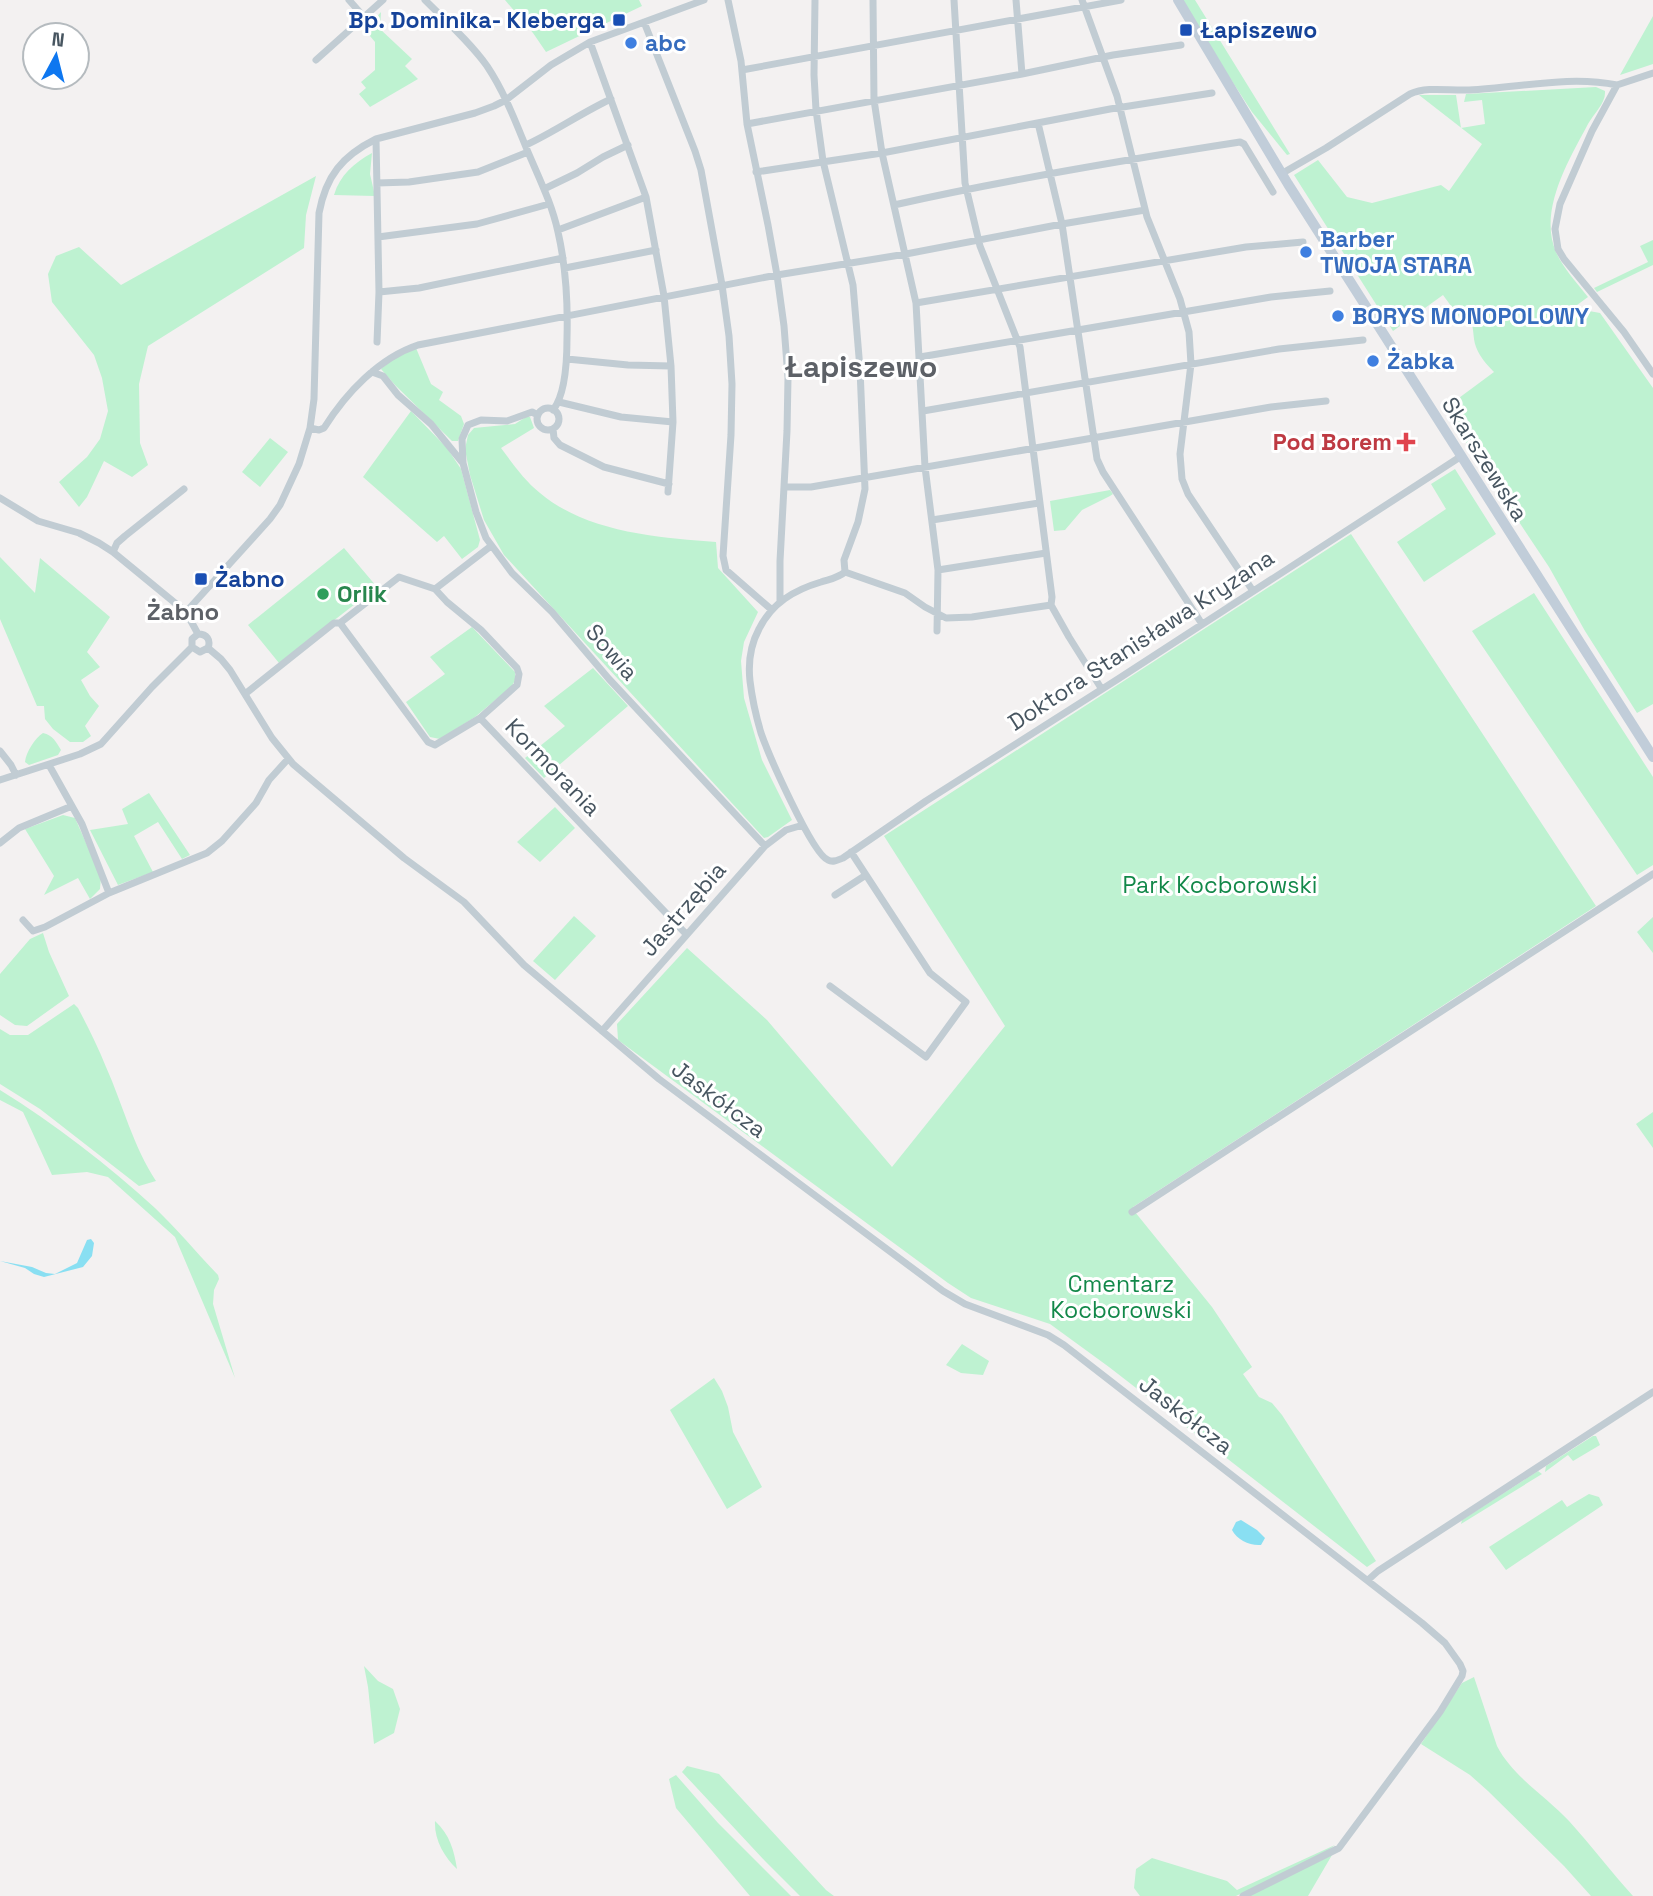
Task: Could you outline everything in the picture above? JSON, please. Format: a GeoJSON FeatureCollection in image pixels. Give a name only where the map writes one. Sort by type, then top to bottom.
{"type":"FeatureCollection","features":[{"type":"Feature","properties":{"kind":"main road","name":"Skarszewska"},"geometry":{"type":"LineString","coordinates":[[1178,0],[1281,174],[1653,757]]}},
{"type":"Feature","properties":{"kind":"street"},"geometry":{"type":"LineString","coordinates":[[349,0],[364,17]]}},
{"type":"Feature","properties":{"kind":"street"},"geometry":{"type":"LineString","coordinates":[[316,60],[383,0]]}},
{"type":"Feature","properties":{"kind":"street"},"geometry":{"type":"LineString","coordinates":[[425,0],[477,54],[506,100],[544,189],[558,230],[565,268],[567,359],[559,402],[553,410]]}},
{"type":"Feature","properties":{"kind":"street"},"geometry":{"type":"LineString","coordinates":[[186,612],[270,519],[293,481],[310,428],[314,399],[317,247],[321,202],[329,181],[342,162],[363,145],[376,139],[475,113],[506,100],[551,65],[590,42],[704,0]]}},
{"type":"Feature","properties":{"kind":"street"},"geometry":{"type":"LineString","coordinates":[[728,0],[742,70],[747,124],[777,275],[784,326],[788,378],[780,601]]}},
{"type":"Feature","properties":{"kind":"street"},"geometry":{"type":"LineString","coordinates":[[815,0],[816,110],[823,161],[848,262],[858,330],[865,489],[858,522],[844,560],[845,572]]}},
{"type":"Feature","properties":{"kind":"street"},"geometry":{"type":"LineString","coordinates":[[873,0],[874,100],[881,153],[916,303],[925,467],[938,570],[937,631]]}},
{"type":"Feature","properties":{"kind":"street"},"geometry":{"type":"LineString","coordinates":[[954,0],[966,189],[978,240],[1018,340],[1051,605],[1101,688]]}},
{"type":"Feature","properties":{"kind":"street"},"geometry":{"type":"LineString","coordinates":[[1016,0],[1022,74]]}},
{"type":"Feature","properties":{"kind":"street"},"geometry":{"type":"LineString","coordinates":[[742,70],[1018,19],[1082,4],[1121,0]]}},
{"type":"Feature","properties":{"kind":"street"},"geometry":{"type":"LineString","coordinates":[[1082,4],[1120,107],[1145,210],[1184,311],[1189,332],[1191,364],[1180,454],[1182,479],[1188,494],[1253,591]]}},
{"type":"Feature","properties":{"kind":"street"},"geometry":{"type":"LineString","coordinates":[[644,22],[698,160],[722,285],[732,384],[729,484],[723,556],[726,570],[772,610]]}},
{"type":"Feature","properties":{"kind":"street"},"geometry":{"type":"LineString","coordinates":[[553,429],[554,438],[560,445],[604,467],[669,488],[673,422],[671,366],[656,250],[646,197],[590,42]]}},
{"type":"Feature","properties":{"kind":"street"},"geometry":{"type":"LineString","coordinates":[[747,124],[1181,45]]}},
{"type":"Feature","properties":{"kind":"street"},"geometry":{"type":"LineString","coordinates":[[1281,174],[1418,90],[1479,90],[1547,82],[1598,81],[1617,85],[1653,73]]}},
{"type":"Feature","properties":{"kind":"street"},"geometry":{"type":"LineString","coordinates":[[1617,85],[1592,131],[1563,196],[1556,221],[1556,239],[1564,259],[1624,332],[1653,374]]}},
{"type":"Feature","properties":{"kind":"street"},"geometry":{"type":"LineString","coordinates":[[756,172],[881,153],[1120,107],[1212,93]]}},
{"type":"Feature","properties":{"kind":"street"},"geometry":{"type":"LineString","coordinates":[[377,183],[409,182],[478,172],[527,149],[584,112],[611,99]]}},
{"type":"Feature","properties":{"kind":"street"},"geometry":{"type":"LineString","coordinates":[[1038,123],[1062,224],[1092,437],[1099,466],[1202,624]]}},
{"type":"Feature","properties":{"kind":"street"},"geometry":{"type":"LineString","coordinates":[[376,139],[379,292],[377,342]]}},
{"type":"Feature","properties":{"kind":"street"},"geometry":{"type":"LineString","coordinates":[[894,205],[1132,158],[1240,142],[1244,144],[1273,192]]}},
{"type":"Feature","properties":{"kind":"street"},"geometry":{"type":"LineString","coordinates":[[544,189],[628,145]]}},
{"type":"Feature","properties":{"kind":"street"},"geometry":{"type":"LineString","coordinates":[[558,230],[646,197]]}},
{"type":"Feature","properties":{"kind":"street"},"geometry":{"type":"LineString","coordinates":[[378,237],[477,224],[549,204]]}},
{"type":"Feature","properties":{"kind":"street"},"geometry":{"type":"LineString","coordinates":[[310,428],[324,428],[349,395],[372,372],[392,356],[418,345],[722,285],[1145,210]]}},
{"type":"Feature","properties":{"kind":"street"},"geometry":{"type":"LineString","coordinates":[[916,303],[1245,247],[1303,242]]}},
{"type":"Feature","properties":{"kind":"street"},"geometry":{"type":"LineString","coordinates":[[565,268],[656,250]]}},
{"type":"Feature","properties":{"kind":"street"},"geometry":{"type":"LineString","coordinates":[[379,292],[419,288],[563,258]]}},
{"type":"Feature","properties":{"kind":"street"},"geometry":{"type":"LineString","coordinates":[[920,357],[1271,296],[1330,291]]}},
{"type":"Feature","properties":{"kind":"street"},"geometry":{"type":"LineString","coordinates":[[923,411],[1279,349],[1363,340]]}},
{"type":"Feature","properties":{"kind":"street"},"geometry":{"type":"LineString","coordinates":[[567,359],[671,366]]}},
{"type":"Feature","properties":{"kind":"street","name":"Sowia"},"geometry":{"type":"LineString","coordinates":[[372,372],[383,376],[398,395],[431,424],[463,463]]}},
{"type":"Feature","properties":{"kind":"street"},"geometry":{"type":"LineString","coordinates":[[785,486],[811,487],[1271,407],[1326,401]]}},
{"type":"Feature","properties":{"kind":"street"},"geometry":{"type":"LineString","coordinates":[[559,402],[621,417],[673,422]]}},
{"type":"Feature","properties":{"kind":"street"},"geometry":{"type":"LineString","coordinates":[[546,408],[553,410],[559,419],[558,423],[553,429],[541,427],[538,415],[546,408]]}},
{"type":"Feature","properties":{"kind":"street","name":"Sowia"},"geometry":{"type":"LineString","coordinates":[[538,415],[532,412],[507,421],[481,420],[468,425],[462,439],[463,463],[485,538],[512,573],[552,612],[609,679],[765,846]]}},
{"type":"Feature","properties":{"kind":"street","name":"Doktora Stanisława Kryzana"},"geometry":{"type":"LineString","coordinates":[[803,825],[822,856],[835,861],[843,858],[926,801],[1460,457]]}},
{"type":"Feature","properties":{"kind":"street"},"geometry":{"type":"LineString","coordinates":[[113,552],[117,543],[184,489]]}},
{"type":"Feature","properties":{"kind":"street"},"geometry":{"type":"LineString","coordinates":[[0,498],[38,521],[79,533],[113,552],[186,612],[198,634]]}},
{"type":"Feature","properties":{"kind":"street"},"geometry":{"type":"LineString","coordinates":[[932,520],[1039,503]]}},
{"type":"Feature","properties":{"kind":"street"},"geometry":{"type":"LineString","coordinates":[[245,694],[334,623],[340,623],[399,577],[435,589],[491,546]]}},
{"type":"Feature","properties":{"kind":"street"},"geometry":{"type":"LineString","coordinates":[[938,570],[1046,553]]}},
{"type":"Feature","properties":{"kind":"street"},"geometry":{"type":"LineString","coordinates":[[803,825],[765,744],[756,715],[750,680],[752,649],[758,630],[780,601],[795,592],[839,577],[845,572]]}},
{"type":"Feature","properties":{"kind":"street"},"geometry":{"type":"LineString","coordinates":[[845,572],[905,593],[937,615],[946,618],[958,619],[1051,605]]}},
{"type":"Feature","properties":{"kind":"street","name":"Kormorania"},"geometry":{"type":"LineString","coordinates":[[435,589],[481,630],[517,668],[517,685],[480,719],[686,934]]}},
{"type":"Feature","properties":{"kind":"street"},"geometry":{"type":"LineString","coordinates":[[340,623],[428,742],[435,745],[480,719]]}},
{"type":"Feature","properties":{"kind":"street"},"geometry":{"type":"LineString","coordinates":[[0,780],[80,754],[101,744],[192,647],[192,639],[198,634],[204,634],[210,643],[208,648],[200,652],[192,647]]}},
{"type":"Feature","properties":{"kind":"street","name":"Jaskółcza"},"geometry":{"type":"LineString","coordinates":[[208,648],[221,659],[288,759],[363,825],[464,902],[524,965],[659,1079],[943,1291],[965,1304],[1048,1335],[1064,1345],[1368,1580],[1445,1643],[1460,1664],[1462,1676],[1440,1712],[1339,1848],[1243,1896]]}},
{"type":"Feature","properties":{"kind":"street"},"geometry":{"type":"LineString","coordinates":[[0,751],[16,775]]}},
{"type":"Feature","properties":{"kind":"street"},"geometry":{"type":"LineString","coordinates":[[23,920],[33,931],[45,927],[109,893],[207,853],[222,841],[256,803],[269,780],[288,759]]}},
{"type":"Feature","properties":{"kind":"street"},"geometry":{"type":"LineString","coordinates":[[49,765],[91,844],[109,893]]}},
{"type":"Feature","properties":{"kind":"street"},"geometry":{"type":"LineString","coordinates":[[0,843],[19,828],[72,806]]}},
{"type":"Feature","properties":{"kind":"street","name":"Jastrzębia"},"geometry":{"type":"LineString","coordinates":[[602,1031],[765,846],[786,830],[803,825]]}},
{"type":"Feature","properties":{"kind":"street"},"geometry":{"type":"LineString","coordinates":[[830,986],[926,1057],[966,1002],[930,973],[851,852]]}},
{"type":"Feature","properties":{"kind":"street"},"geometry":{"type":"LineString","coordinates":[[1132,1212],[1653,874]]}},
{"type":"Feature","properties":{"kind":"street"},"geometry":{"type":"LineString","coordinates":[[835,895],[866,875]]}},
{"type":"Feature","properties":{"kind":"street"},"geometry":{"type":"LineString","coordinates":[[1368,1580],[1653,1392]]}},
{"type":"Feature","properties":{"kind":"green space"},"geometry":{"type":"Polygon","coordinates":[[[505,0],[639,0],[642,6],[546,52],[505,0]]]}},
{"type":"Feature","properties":{"kind":"green space"},"geometry":{"type":"Polygon","coordinates":[[[1183,0],[1195,0],[1290,154],[1287,155],[1252,112],[1183,0]]]}},
{"type":"Feature","properties":{"kind":"green space"},"geometry":{"type":"Polygon","coordinates":[[[381,12],[380,29],[412,59],[405,66],[418,79],[370,107],[359,94],[366,88],[361,82],[375,70],[375,42],[365,30],[381,12]]]}},
{"type":"Feature","properties":{"kind":"green space"},"geometry":{"type":"Polygon","coordinates":[[[1653,16],[1653,64],[1620,75],[1653,16]]]}},
{"type":"Feature","properties":{"kind":"green space"},"geometry":{"type":"Polygon","coordinates":[[[1596,87],[1605,91],[1602,104],[1580,138],[1558,186],[1553,203],[1551,236],[1562,264],[1588,297],[1573,308],[1600,313],[1653,388],[1653,704],[1637,713],[1585,631],[1549,567],[1444,409],[1494,372],[1478,351],[1469,318],[1462,321],[1443,295],[1393,331],[1294,175],[1318,160],[1347,197],[1372,203],[1441,185],[1449,191],[1482,144],[1461,128],[1485,124],[1482,100],[1464,102],[1466,94],[1596,87]]]}},
{"type":"Feature","properties":{"kind":"green space"},"geometry":{"type":"Polygon","coordinates":[[[1419,95],[1456,95],[1461,128],[1419,95]]]}},
{"type":"Feature","properties":{"kind":"green space"},"geometry":{"type":"Polygon","coordinates":[[[372,153],[370,174],[375,196],[334,195],[349,170],[372,153]]]}},
{"type":"Feature","properties":{"kind":"green space"},"geometry":{"type":"Polygon","coordinates":[[[316,176],[306,215],[304,248],[148,346],[139,384],[140,443],[148,465],[132,477],[104,461],[87,497],[79,507],[59,482],[87,457],[100,439],[108,411],[102,378],[94,355],[52,302],[48,274],[56,256],[79,247],[121,285],[316,176]]]}},
{"type":"Feature","properties":{"kind":"green space"},"geometry":{"type":"Polygon","coordinates":[[[1653,240],[1653,265],[1597,292],[1594,288],[1648,262],[1640,246],[1653,240]]]}},
{"type":"Feature","properties":{"kind":"green space"},"geometry":{"type":"Polygon","coordinates":[[[416,348],[431,384],[443,392],[439,400],[461,416],[464,424],[458,441],[452,441],[381,369],[398,355],[416,348]]]}},
{"type":"Feature","properties":{"kind":"green space"},"geometry":{"type":"Polygon","coordinates":[[[411,411],[447,448],[461,469],[480,540],[478,547],[462,559],[444,536],[437,542],[363,477],[411,411]]]}},
{"type":"Feature","properties":{"kind":"green space"},"geometry":{"type":"Polygon","coordinates":[[[530,417],[534,428],[501,448],[540,493],[558,506],[601,525],[647,535],[716,542],[718,568],[758,612],[744,642],[741,661],[744,698],[762,760],[792,820],[768,837],[764,838],[504,555],[484,520],[465,449],[468,435],[474,428],[515,424],[530,417]]]}},
{"type":"Feature","properties":{"kind":"green space"},"geometry":{"type":"Polygon","coordinates":[[[270,438],[288,452],[260,487],[242,472],[270,438]]]}},
{"type":"Feature","properties":{"kind":"green space"},"geometry":{"type":"Polygon","coordinates":[[[1455,469],[1496,534],[1424,582],[1397,542],[1446,509],[1431,484],[1455,469]]]}},
{"type":"Feature","properties":{"kind":"green space"},"geometry":{"type":"Polygon","coordinates":[[[1110,490],[1113,494],[1082,510],[1065,530],[1054,531],[1050,501],[1110,490]]]}},
{"type":"Feature","properties":{"kind":"green space","name":"Park Kocborowski"},"geometry":{"type":"Polygon","coordinates":[[[1351,534],[1596,906],[1133,1207],[1212,1307],[1252,1367],[1243,1374],[1259,1397],[1272,1403],[1282,1415],[1376,1561],[1367,1567],[1050,1324],[971,1298],[948,1283],[618,1040],[617,1024],[687,948],[767,1020],[892,1167],[1005,1026],[884,836],[1351,534]]]}},
{"type":"Feature","properties":{"kind":"green space"},"geometry":{"type":"Polygon","coordinates":[[[344,548],[377,587],[279,663],[248,625],[344,548]]]}},
{"type":"Feature","properties":{"kind":"green space"},"geometry":{"type":"Polygon","coordinates":[[[0,557],[35,593],[40,558],[110,617],[87,652],[100,667],[81,680],[99,706],[85,726],[91,736],[83,742],[70,742],[53,729],[45,719],[44,706],[37,706],[0,619],[0,557]]]}},
{"type":"Feature","properties":{"kind":"green space"},"geometry":{"type":"Polygon","coordinates":[[[1534,593],[1653,777],[1653,865],[1637,875],[1472,631],[1534,593]]]}},
{"type":"Feature","properties":{"kind":"green space"},"geometry":{"type":"Polygon","coordinates":[[[472,627],[515,672],[515,680],[512,686],[475,717],[440,739],[430,737],[406,702],[445,674],[430,657],[472,627]]]}},
{"type":"Feature","properties":{"kind":"green space"},"geometry":{"type":"Polygon","coordinates":[[[593,668],[628,706],[544,778],[525,758],[565,726],[544,706],[593,668]]]}},
{"type":"Feature","properties":{"kind":"green space"},"geometry":{"type":"Polygon","coordinates":[[[43,733],[52,737],[61,750],[58,755],[29,765],[25,762],[27,754],[43,733]]]}},
{"type":"Feature","properties":{"kind":"green space"},"geometry":{"type":"Polygon","coordinates":[[[149,793],[190,855],[182,859],[158,822],[134,836],[153,872],[118,885],[90,830],[128,824],[122,809],[149,793]]]}},
{"type":"Feature","properties":{"kind":"green space"},"geometry":{"type":"Polygon","coordinates":[[[555,807],[575,828],[540,862],[517,842],[555,807]]]}},
{"type":"Feature","properties":{"kind":"green space"},"geometry":{"type":"Polygon","coordinates":[[[63,815],[75,818],[101,877],[100,889],[90,899],[78,878],[44,895],[54,876],[25,829],[63,815]]]}},
{"type":"Feature","properties":{"kind":"green space"},"geometry":{"type":"Polygon","coordinates":[[[574,916],[596,936],[555,980],[533,961],[574,916]]]}},
{"type":"Feature","properties":{"kind":"green space"},"geometry":{"type":"Polygon","coordinates":[[[1653,917],[1653,953],[1637,932],[1653,917]]]}},
{"type":"Feature","properties":{"kind":"green space"},"geometry":{"type":"Polygon","coordinates":[[[43,933],[69,996],[27,1026],[15,1025],[0,1015],[0,974],[30,939],[43,933]]]}},
{"type":"Feature","properties":{"kind":"green space"},"geometry":{"type":"Polygon","coordinates":[[[74,1004],[96,1045],[135,1140],[156,1181],[139,1186],[40,1109],[0,1084],[0,1029],[10,1035],[28,1035],[74,1004]]]}},
{"type":"Feature","properties":{"kind":"green space"},"geometry":{"type":"Polygon","coordinates":[[[0,1090],[61,1131],[119,1176],[163,1216],[218,1275],[213,1304],[235,1378],[175,1237],[108,1177],[87,1172],[52,1175],[23,1112],[0,1100],[0,1090]]]}},
{"type":"Feature","properties":{"kind":"green space"},"geometry":{"type":"Polygon","coordinates":[[[1653,1112],[1653,1148],[1636,1124],[1653,1112]]]}},
{"type":"Feature","properties":{"kind":"green space"},"geometry":{"type":"Polygon","coordinates":[[[962,1344],[989,1361],[983,1375],[961,1373],[946,1365],[962,1344]]]}},
{"type":"Feature","properties":{"kind":"green space"},"geometry":{"type":"Polygon","coordinates":[[[714,1378],[728,1407],[733,1432],[762,1487],[727,1509],[670,1410],[714,1378]]]}},
{"type":"Feature","properties":{"kind":"green space"},"geometry":{"type":"Polygon","coordinates":[[[1596,1436],[1600,1445],[1573,1461],[1568,1455],[1545,1472],[1546,1466],[1596,1436]]]}},
{"type":"Feature","properties":{"kind":"green space"},"geometry":{"type":"Polygon","coordinates":[[[1538,1471],[1542,1474],[1461,1524],[1462,1520],[1538,1471]]]}},
{"type":"Feature","properties":{"kind":"green space"},"geometry":{"type":"Polygon","coordinates":[[[1589,1494],[1599,1497],[1603,1505],[1506,1570],[1489,1547],[1562,1500],[1567,1507],[1589,1494]]]}},
{"type":"Feature","properties":{"kind":"green space"},"geometry":{"type":"Polygon","coordinates":[[[364,1666],[378,1681],[393,1689],[400,1709],[394,1733],[374,1744],[368,1687],[364,1666]]]}},
{"type":"Feature","properties":{"kind":"green space"},"geometry":{"type":"Polygon","coordinates":[[[1474,1677],[1497,1746],[1504,1757],[1521,1777],[1569,1821],[1633,1896],[1591,1896],[1488,1791],[1470,1775],[1421,1744],[1462,1683],[1474,1677]]]}},
{"type":"Feature","properties":{"kind":"green space"},"geometry":{"type":"Polygon","coordinates":[[[687,1766],[719,1774],[834,1896],[800,1896],[682,1772],[687,1766]]]}},
{"type":"Feature","properties":{"kind":"green space"},"geometry":{"type":"Polygon","coordinates":[[[676,1775],[718,1823],[791,1896],[750,1896],[676,1808],[669,1779],[676,1775]]]}},
{"type":"Feature","properties":{"kind":"green space"},"geometry":{"type":"Polygon","coordinates":[[[435,1821],[450,1843],[457,1869],[441,1847],[435,1821]]]}},
{"type":"Feature","properties":{"kind":"green space"},"geometry":{"type":"Polygon","coordinates":[[[1335,1845],[1322,1855],[1236,1896],[1140,1896],[1134,1888],[1136,1869],[1152,1858],[1227,1881],[1237,1890],[1335,1845]]]}},
{"type":"Feature","properties":{"kind":"green space"},"geometry":{"type":"Polygon","coordinates":[[[1332,1855],[1308,1896],[1246,1896],[1332,1855]]]}},
{"type":"Feature","properties":{"kind":"water"},"geometry":{"type":"Polygon","coordinates":[[[91,1239],[94,1243],[92,1256],[83,1267],[44,1277],[0,1261],[55,1274],[77,1263],[87,1240],[91,1239]]]}},
{"type":"Feature","properties":{"kind":"water"},"geometry":{"type":"Polygon","coordinates":[[[1241,1520],[1265,1538],[1261,1545],[1244,1542],[1234,1534],[1232,1530],[1236,1522],[1241,1520]]]}},
{"type":"Feature","properties":{"kind":"place","name":"Bp. Dominika- Kleberga"},"geometry":{"type":"Point","coordinates":[619,20]}},
{"type":"Feature","properties":{"kind":"place","name":"Łapiszewo"},"geometry":{"type":"Point","coordinates":[1186,30]}},
{"type":"Feature","properties":{"kind":"place","name":"abc"},"geometry":{"type":"Point","coordinates":[631,43]}},
{"type":"Feature","properties":{"kind":"place","name":"Barber TWOJA STARA"},"geometry":{"type":"Point","coordinates":[1306,252]}},
{"type":"Feature","properties":{"kind":"place","name":"BORYS MONOPOLOWY"},"geometry":{"type":"Point","coordinates":[1338,316]}},
{"type":"Feature","properties":{"kind":"place","name":"Żabka"},"geometry":{"type":"Point","coordinates":[1373,361]}},
{"type":"Feature","properties":{"kind":"place","name":"Pod Borem"},"geometry":{"type":"Point","coordinates":[1406,442]}},
{"type":"Feature","properties":{"kind":"place","name":"Żabno"},"geometry":{"type":"Point","coordinates":[201,579]}},
{"type":"Feature","properties":{"kind":"place","name":"Orlik"},"geometry":{"type":"Point","coordinates":[323,594]}},
{"type":"Feature","properties":{"kind":"district","name":"Łapiszewo"},"geometry":{"type":"Point","coordinates":[861,366]}},
{"type":"Feature","properties":{"kind":"district","name":"Żabno"},"geometry":{"type":"Point","coordinates":[183,611]}},
{"type":"Feature","properties":{"kind":"park label","name":"Cmentarz Kocborowski"},"geometry":{"type":"Point","coordinates":[1121,1297]}}]}
